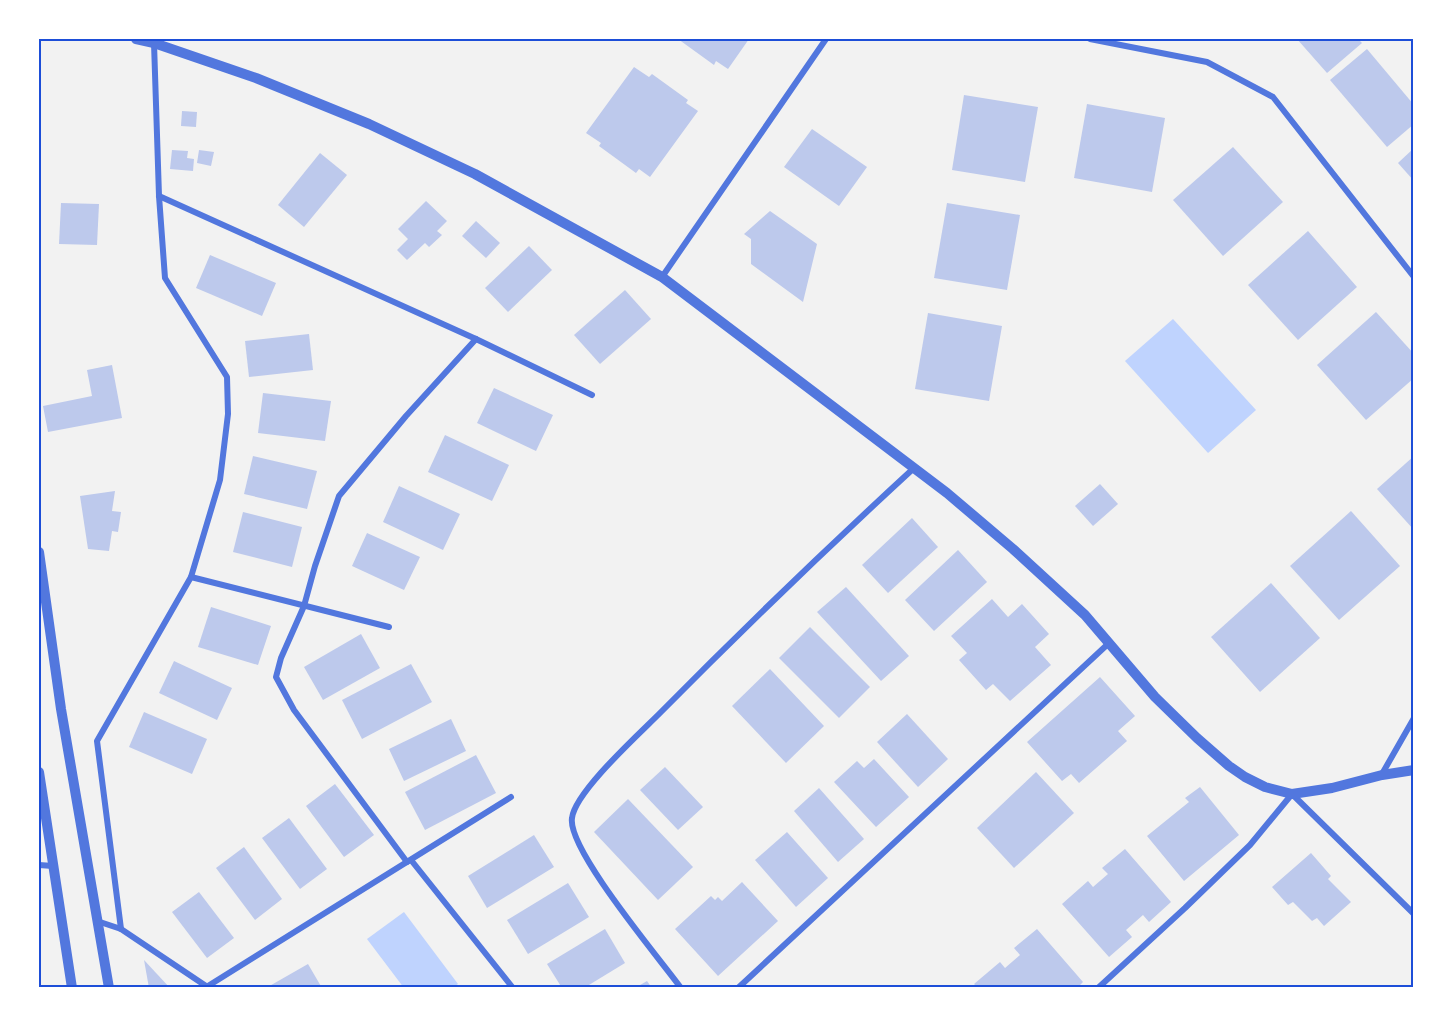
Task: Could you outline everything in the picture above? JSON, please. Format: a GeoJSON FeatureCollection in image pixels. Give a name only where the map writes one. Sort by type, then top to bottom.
{"type":"FeatureCollection","features":[{"type":"Feature","properties":{"kind":"street"},"geometry":{"type":"LineString","coordinates":[[136,39],[256,78],[369,124],[475,174],[662,277],[947,493],[1060,590],[1085,615],[1155,697],[1229,766],[1265,787],[1292,794],[1332,788],[1382,775],[1414,770]]}},
{"type":"Feature","properties":{"kind":"street"},"geometry":{"type":"LineString","coordinates":[[662,277],[826,39]]}},
{"type":"Feature","properties":{"kind":"street"},"geometry":{"type":"LineString","coordinates":[[1090,39],[1207,62],[1273,97],[1414,277]]}},
{"type":"Feature","properties":{"kind":"street"},"geometry":{"type":"LineString","coordinates":[[121,929],[98,741],[191,577],[220,480],[228,414],[227,377],[165,278],[159,196],[154,43]]}},
{"type":"Feature","properties":{"kind":"street"},"geometry":{"type":"LineString","coordinates":[[159,196],[476,339],[592,395]]}},
{"type":"Feature","properties":{"kind":"street"},"geometry":{"type":"LineString","coordinates":[[476,339],[406,416],[339,496],[304,606],[281,658],[276,677],[294,710],[409,861],[513,988]]}},
{"type":"Feature","properties":{"kind":"street"},"geometry":{"type":"LineString","coordinates":[[681,988],[582,853],[574,837],[571,818],[578,801],[626,748],[802,570],[914,468]]}},
{"type":"Feature","properties":{"kind":"street"},"geometry":{"type":"LineString","coordinates":[[39,552],[61,709],[109,988]]}},
{"type":"Feature","properties":{"kind":"street"},"geometry":{"type":"LineString","coordinates":[[191,577],[389,627]]}},
{"type":"Feature","properties":{"kind":"street"},"geometry":{"type":"LineString","coordinates":[[738,988],[1109,643]]}},
{"type":"Feature","properties":{"kind":"street"},"geometry":{"type":"LineString","coordinates":[[1382,775],[1414,718]]}},
{"type":"Feature","properties":{"kind":"street"},"geometry":{"type":"LineString","coordinates":[[39,772],[72,988]]}},
{"type":"Feature","properties":{"kind":"street"},"geometry":{"type":"LineString","coordinates":[[1292,794],[1414,914]]}},
{"type":"Feature","properties":{"kind":"street"},"geometry":{"type":"LineString","coordinates":[[1098,988],[1250,845],[1292,794]]}},
{"type":"Feature","properties":{"kind":"street"},"geometry":{"type":"LineString","coordinates":[[97,921],[121,929],[208,987],[510,797]]}},
{"type":"Feature","properties":{"kind":"street"},"geometry":{"type":"LineString","coordinates":[[39,865],[54,866]]}},
{"type":"Feature","properties":{"kind":"water"},"geometry":{"type":"Polygon","coordinates":[[[1173,319],[1256,410],[1208,453],[1125,361],[1173,319]]]}},
{"type":"Feature","properties":{"kind":"water"},"geometry":{"type":"Polygon","coordinates":[[[404,912],[458,984],[452,988],[404,988],[367,939],[404,912]]]}},
{"type":"Feature","properties":{"kind":"building"},"geometry":{"type":"Polygon","coordinates":[[[678,39],[749,39],[728,69],[716,61],[714,65],[678,39]]]}},
{"type":"Feature","properties":{"kind":"building"},"geometry":{"type":"Polygon","coordinates":[[[1297,39],[1358,39],[1362,43],[1327,73],[1297,39]]]}},
{"type":"Feature","properties":{"kind":"building"},"geometry":{"type":"Polygon","coordinates":[[[1367,49],[1414,105],[1414,124],[1387,147],[1330,80],[1367,49]]]}},
{"type":"Feature","properties":{"kind":"building"},"geometry":{"type":"Polygon","coordinates":[[[634,67],[649,77],[652,74],[688,100],[686,103],[698,111],[650,177],[639,169],[636,173],[599,146],[601,143],[586,133],[634,67]]]}},
{"type":"Feature","properties":{"kind":"building"},"geometry":{"type":"Polygon","coordinates":[[[964,95],[1038,107],[1025,182],[952,170],[964,95]]]}},
{"type":"Feature","properties":{"kind":"building"},"geometry":{"type":"Polygon","coordinates":[[[1087,104],[1165,118],[1152,192],[1074,178],[1087,104]]]}},
{"type":"Feature","properties":{"kind":"building"},"geometry":{"type":"Polygon","coordinates":[[[182,111],[197,112],[196,127],[181,126],[182,111]]]}},
{"type":"Feature","properties":{"kind":"building"},"geometry":{"type":"Polygon","coordinates":[[[812,129],[867,167],[839,206],[784,167],[812,129]]]}},
{"type":"Feature","properties":{"kind":"building"},"geometry":{"type":"Polygon","coordinates":[[[1233,147],[1283,202],[1223,256],[1173,200],[1233,147]]]}},
{"type":"Feature","properties":{"kind":"building"},"geometry":{"type":"Polygon","coordinates":[[[1414,148],[1414,181],[1398,163],[1414,148]]]}},
{"type":"Feature","properties":{"kind":"building"},"geometry":{"type":"Polygon","coordinates":[[[172,150],[188,151],[187,158],[194,159],[193,171],[170,169],[172,150]]]}},
{"type":"Feature","properties":{"kind":"building"},"geometry":{"type":"Polygon","coordinates":[[[199,150],[214,152],[211,166],[197,163],[199,150]]]}},
{"type":"Feature","properties":{"kind":"building"},"geometry":{"type":"Polygon","coordinates":[[[320,153],[347,175],[304,227],[278,205],[320,153]]]}},
{"type":"Feature","properties":{"kind":"building"},"geometry":{"type":"Polygon","coordinates":[[[426,201],[447,221],[437,231],[442,235],[429,247],[425,243],[407,260],[397,250],[408,239],[398,229],[426,201]]]}},
{"type":"Feature","properties":{"kind":"building"},"geometry":{"type":"Polygon","coordinates":[[[61,203],[99,204],[97,245],[59,244],[61,203]]]}},
{"type":"Feature","properties":{"kind":"building"},"geometry":{"type":"Polygon","coordinates":[[[947,203],[1020,215],[1007,290],[934,278],[947,203]]]}},
{"type":"Feature","properties":{"kind":"building"},"geometry":{"type":"Polygon","coordinates":[[[770,211],[817,244],[803,302],[751,264],[751,239],[744,234],[770,211]]]}},
{"type":"Feature","properties":{"kind":"building"},"geometry":{"type":"Polygon","coordinates":[[[476,221],[500,243],[486,258],[462,236],[476,221]]]}},
{"type":"Feature","properties":{"kind":"building"},"geometry":{"type":"Polygon","coordinates":[[[1308,231],[1357,287],[1298,340],[1248,285],[1308,231]]]}},
{"type":"Feature","properties":{"kind":"building"},"geometry":{"type":"Polygon","coordinates":[[[529,246],[552,270],[508,312],[485,288],[529,246]]]}},
{"type":"Feature","properties":{"kind":"building"},"geometry":{"type":"Polygon","coordinates":[[[210,255],[276,283],[262,316],[196,288],[210,255]]]}},
{"type":"Feature","properties":{"kind":"building"},"geometry":{"type":"Polygon","coordinates":[[[625,290],[651,319],[600,364],[574,335],[625,290]]]}},
{"type":"Feature","properties":{"kind":"building"},"geometry":{"type":"Polygon","coordinates":[[[1376,312],[1414,354],[1414,378],[1366,420],[1317,365],[1376,312]]]}},
{"type":"Feature","properties":{"kind":"building"},"geometry":{"type":"Polygon","coordinates":[[[928,313],[1002,326],[989,401],[915,389],[928,313]]]}},
{"type":"Feature","properties":{"kind":"building"},"geometry":{"type":"Polygon","coordinates":[[[309,334],[313,370],[249,377],[245,341],[309,334]]]}},
{"type":"Feature","properties":{"kind":"building"},"geometry":{"type":"Polygon","coordinates":[[[112,365],[122,418],[48,432],[43,406],[92,396],[87,370],[112,365]]]}},
{"type":"Feature","properties":{"kind":"building"},"geometry":{"type":"Polygon","coordinates":[[[494,388],[553,415],[536,451],[477,423],[494,388]]]}},
{"type":"Feature","properties":{"kind":"building"},"geometry":{"type":"Polygon","coordinates":[[[263,393],[331,401],[325,441],[258,433],[263,393]]]}},
{"type":"Feature","properties":{"kind":"building"},"geometry":{"type":"Polygon","coordinates":[[[445,435],[509,465],[492,501],[428,472],[445,435]]]}},
{"type":"Feature","properties":{"kind":"building"},"geometry":{"type":"Polygon","coordinates":[[[253,456],[317,471],[307,509],[244,494],[253,456]]]}},
{"type":"Feature","properties":{"kind":"building"},"geometry":{"type":"Polygon","coordinates":[[[1414,456],[1414,530],[1377,489],[1414,456]]]}},
{"type":"Feature","properties":{"kind":"building"},"geometry":{"type":"Polygon","coordinates":[[[1100,484],[1118,504],[1093,526],[1075,506],[1100,484]]]}},
{"type":"Feature","properties":{"kind":"building"},"geometry":{"type":"Polygon","coordinates":[[[399,486],[460,514],[443,550],[383,522],[399,486]]]}},
{"type":"Feature","properties":{"kind":"building"},"geometry":{"type":"Polygon","coordinates":[[[115,491],[112,511],[121,512],[118,532],[112,531],[109,551],[88,549],[80,496],[115,491]]]}},
{"type":"Feature","properties":{"kind":"building"},"geometry":{"type":"Polygon","coordinates":[[[1351,511],[1400,566],[1339,620],[1290,566],[1351,511]]]}},
{"type":"Feature","properties":{"kind":"building"},"geometry":{"type":"Polygon","coordinates":[[[243,512],[302,527],[292,567],[233,552],[243,512]]]}},
{"type":"Feature","properties":{"kind":"building"},"geometry":{"type":"Polygon","coordinates":[[[912,518],[938,547],[888,593],[862,565],[912,518]]]}},
{"type":"Feature","properties":{"kind":"building"},"geometry":{"type":"Polygon","coordinates":[[[367,533],[420,557],[404,590],[352,566],[367,533]]]}},
{"type":"Feature","properties":{"kind":"building"},"geometry":{"type":"Polygon","coordinates":[[[958,550],[987,582],[934,631],[905,600],[958,550]]]}},
{"type":"Feature","properties":{"kind":"building"},"geometry":{"type":"Polygon","coordinates":[[[1271,583],[1320,638],[1260,692],[1211,637],[1271,583]]]}},
{"type":"Feature","properties":{"kind":"building"},"geometry":{"type":"Polygon","coordinates":[[[846,587],[909,656],[881,681],[817,612],[846,587]]]}},
{"type":"Feature","properties":{"kind":"building"},"geometry":{"type":"Polygon","coordinates":[[[992,599],[1008,617],[1022,604],[1049,634],[1035,647],[1051,665],[1010,701],[993,684],[986,690],[959,660],[967,653],[951,636],[992,599]]]}},
{"type":"Feature","properties":{"kind":"building"},"geometry":{"type":"Polygon","coordinates":[[[211,607],[271,626],[258,665],[198,647],[211,607]]]}},
{"type":"Feature","properties":{"kind":"building"},"geometry":{"type":"Polygon","coordinates":[[[810,627],[870,687],[839,718],[779,658],[810,627]]]}},
{"type":"Feature","properties":{"kind":"building"},"geometry":{"type":"Polygon","coordinates":[[[361,634],[380,668],[323,700],[304,667],[361,634]]]}},
{"type":"Feature","properties":{"kind":"building"},"geometry":{"type":"Polygon","coordinates":[[[174,661],[232,688],[217,720],[159,693],[174,661]]]}},
{"type":"Feature","properties":{"kind":"building"},"geometry":{"type":"Polygon","coordinates":[[[411,664],[432,702],[362,739],[342,700],[411,664]]]}},
{"type":"Feature","properties":{"kind":"building"},"geometry":{"type":"Polygon","coordinates":[[[770,669],[824,726],[786,763],[732,706],[770,669]]]}},
{"type":"Feature","properties":{"kind":"building"},"geometry":{"type":"Polygon","coordinates":[[[1100,677],[1135,716],[1118,731],[1127,741],[1079,783],[1071,774],[1062,781],[1027,742],[1100,677]]]}},
{"type":"Feature","properties":{"kind":"building"},"geometry":{"type":"Polygon","coordinates":[[[144,712],[207,739],[192,774],[129,747],[144,712]]]}},
{"type":"Feature","properties":{"kind":"building"},"geometry":{"type":"Polygon","coordinates":[[[907,714],[948,759],[918,787],[877,742],[907,714]]]}},
{"type":"Feature","properties":{"kind":"building"},"geometry":{"type":"Polygon","coordinates":[[[451,719],[466,751],[404,781],[389,749],[451,719]]]}},
{"type":"Feature","properties":{"kind":"building"},"geometry":{"type":"Polygon","coordinates":[[[476,755],[496,793],[425,830],[405,792],[476,755]]]}},
{"type":"Feature","properties":{"kind":"building"},"geometry":{"type":"Polygon","coordinates":[[[874,759],[909,797],[876,827],[834,782],[857,761],[864,768],[874,759]]]}},
{"type":"Feature","properties":{"kind":"building"},"geometry":{"type":"Polygon","coordinates":[[[665,767],[703,807],[678,830],[640,790],[665,767]]]}},
{"type":"Feature","properties":{"kind":"building"},"geometry":{"type":"Polygon","coordinates":[[[1036,772],[1074,813],[1014,868],[977,828],[1036,772]]]}},
{"type":"Feature","properties":{"kind":"building"},"geometry":{"type":"Polygon","coordinates":[[[335,784],[374,835],[344,857],[306,806],[335,784]]]}},
{"type":"Feature","properties":{"kind":"building"},"geometry":{"type":"Polygon","coordinates":[[[1200,787],[1239,835],[1184,881],[1147,836],[1189,802],[1185,798],[1200,787]]]}},
{"type":"Feature","properties":{"kind":"building"},"geometry":{"type":"Polygon","coordinates":[[[819,788],[864,839],[838,862],[794,811],[819,788]]]}},
{"type":"Feature","properties":{"kind":"building"},"geometry":{"type":"Polygon","coordinates":[[[628,799],[693,867],[658,900],[594,832],[628,799]]]}},
{"type":"Feature","properties":{"kind":"building"},"geometry":{"type":"Polygon","coordinates":[[[289,818],[327,869],[300,889],[262,838],[289,818]]]}},
{"type":"Feature","properties":{"kind":"building"},"geometry":{"type":"Polygon","coordinates":[[[787,832],[828,878],[796,907],[755,860],[787,832]]]}},
{"type":"Feature","properties":{"kind":"building"},"geometry":{"type":"Polygon","coordinates":[[[534,835],[554,867],[487,908],[468,876],[534,835]]]}},
{"type":"Feature","properties":{"kind":"building"},"geometry":{"type":"Polygon","coordinates":[[[244,847],[282,899],[255,920],[216,868],[244,847]]]}},
{"type":"Feature","properties":{"kind":"building"},"geometry":{"type":"Polygon","coordinates":[[[1125,849],[1171,902],[1149,922],[1143,915],[1126,930],[1132,937],[1109,957],[1062,904],[1088,881],[1093,887],[1108,874],[1102,868],[1125,849]]]}},
{"type":"Feature","properties":{"kind":"building"},"geometry":{"type":"Polygon","coordinates":[[[1311,853],[1331,876],[1328,879],[1351,902],[1324,926],[1317,918],[1312,921],[1293,902],[1288,905],[1272,887],[1311,853]]]}},
{"type":"Feature","properties":{"kind":"building"},"geometry":{"type":"Polygon","coordinates":[[[742,882],[778,921],[718,976],[675,929],[711,896],[715,900],[718,897],[722,901],[742,882]]]}},
{"type":"Feature","properties":{"kind":"building"},"geometry":{"type":"Polygon","coordinates":[[[568,883],[589,917],[528,954],[507,920],[568,883]]]}},
{"type":"Feature","properties":{"kind":"building"},"geometry":{"type":"Polygon","coordinates":[[[199,892],[234,938],[207,958],[172,912],[199,892]]]}},
{"type":"Feature","properties":{"kind":"building"},"geometry":{"type":"Polygon","coordinates":[[[605,929],[625,963],[584,988],[562,988],[547,964],[605,929]]]}},
{"type":"Feature","properties":{"kind":"building"},"geometry":{"type":"Polygon","coordinates":[[[1037,929],[1083,982],[1077,988],[978,988],[974,984],[1000,962],[1005,968],[1020,955],[1014,948],[1037,929]]]}},
{"type":"Feature","properties":{"kind":"building"},"geometry":{"type":"Polygon","coordinates":[[[144,960],[170,988],[149,988],[144,960]]]}},
{"type":"Feature","properties":{"kind":"building"},"geometry":{"type":"Polygon","coordinates":[[[308,964],[322,988],[266,988],[308,964]]]}},
{"type":"Feature","properties":{"kind":"building"},"geometry":{"type":"Polygon","coordinates":[[[647,981],[652,988],[635,988],[647,981]]]}}]}
